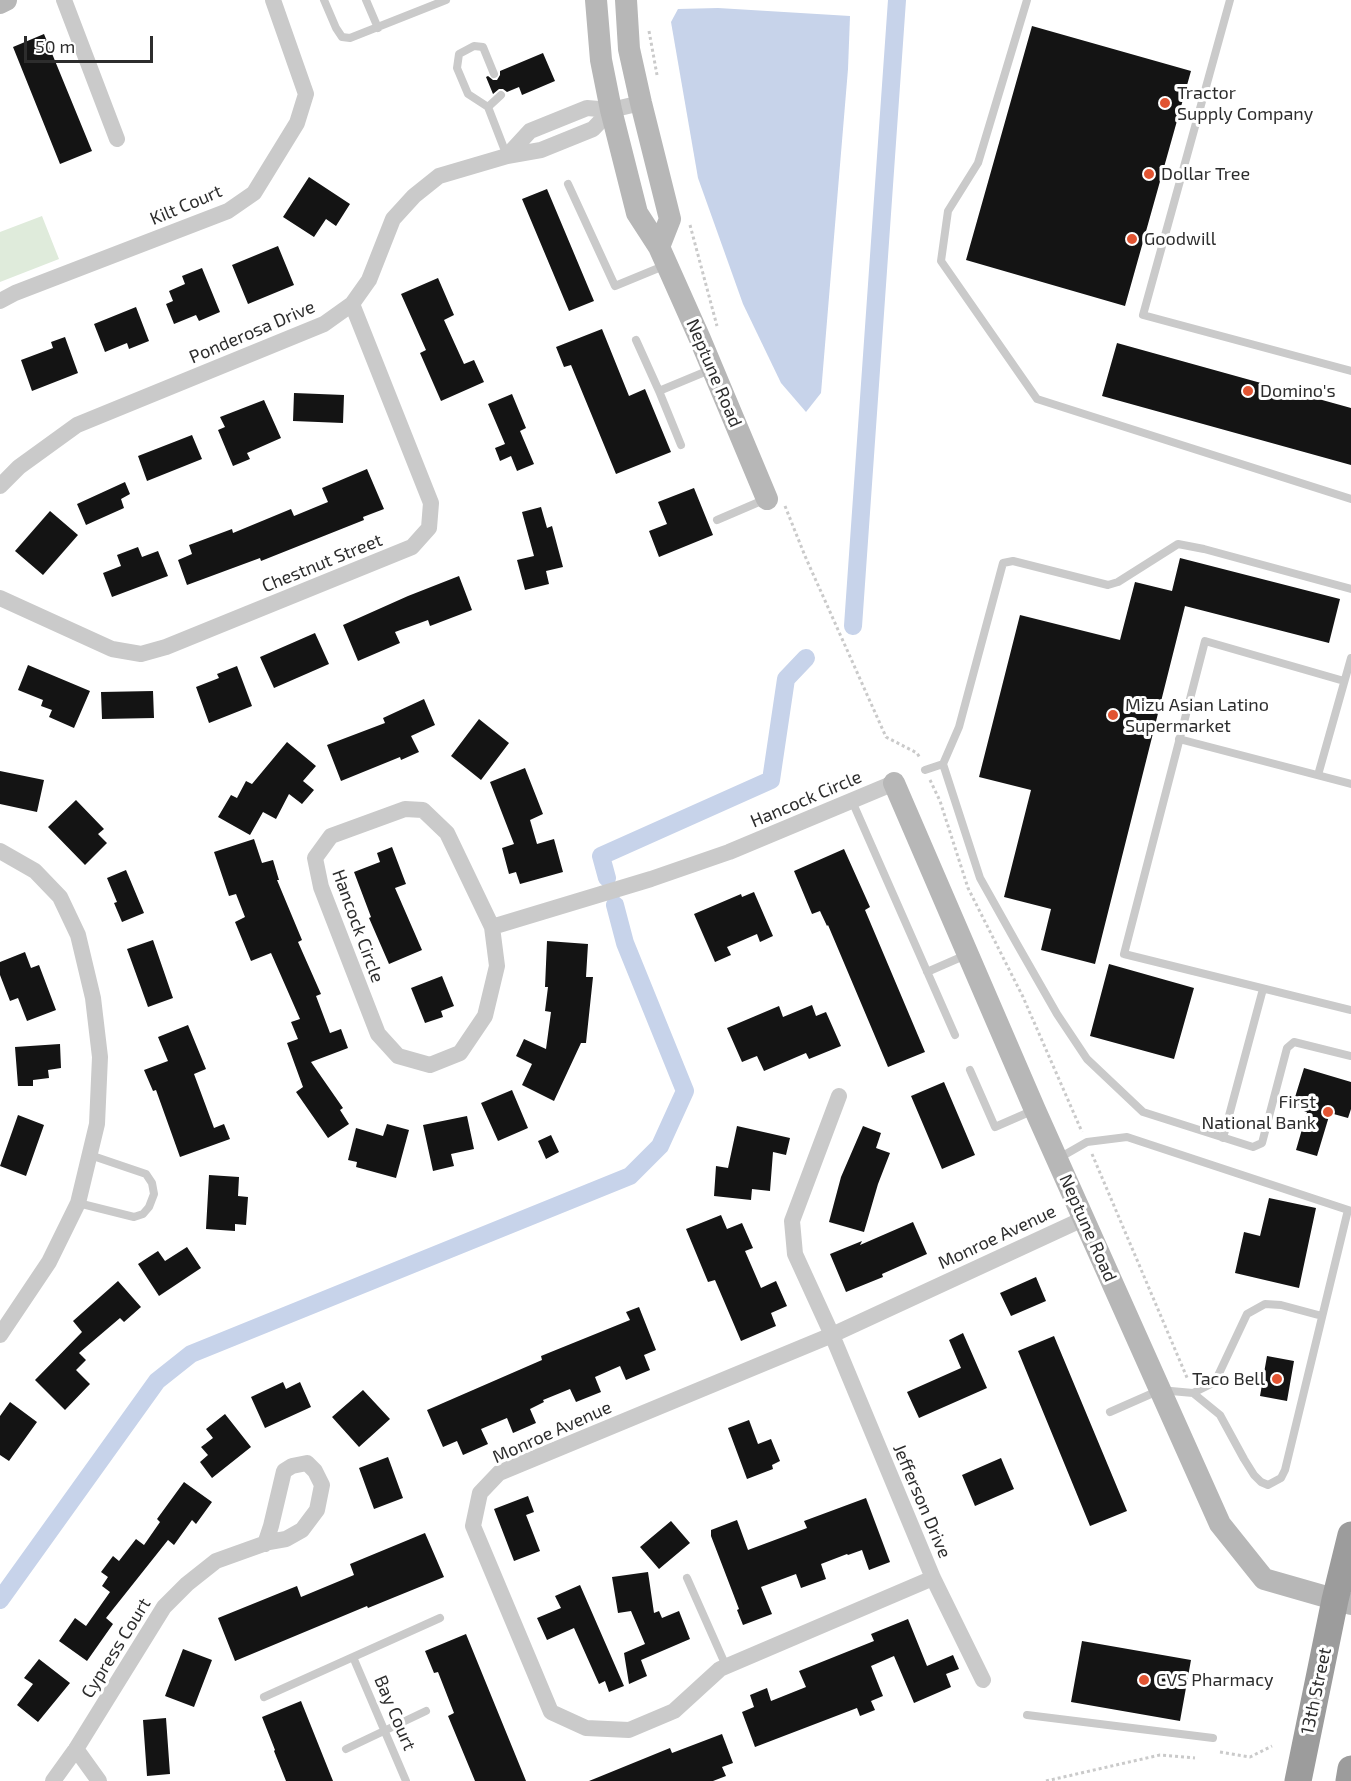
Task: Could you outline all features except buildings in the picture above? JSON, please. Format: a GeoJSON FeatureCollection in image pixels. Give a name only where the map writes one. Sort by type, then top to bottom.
{"type":"FeatureCollection","features":[{"type":"Feature","properties":{"kind":"highway","name":"13th Street"},"geometry":{"type":"LineString","coordinates":[[1298,1781],[1343,1602],[1351,1535]]}},
{"type":"Feature","properties":{"kind":"highway"},"geometry":{"type":"LineString","coordinates":[[1349,1781],[1351,1769]]}},
{"type":"Feature","properties":{"kind":"main road"},"geometry":{"type":"LineString","coordinates":[[0,3],[6,0]]}},
{"type":"Feature","properties":{"kind":"main road","name":"Neptune Road"},"geometry":{"type":"LineString","coordinates":[[596,0],[601,60],[637,213],[662,256],[713,369],[767,499]]}},
{"type":"Feature","properties":{"kind":"main road"},"geometry":{"type":"LineString","coordinates":[[626,0],[629,49],[640,103],[670,219],[662,256]]}},
{"type":"Feature","properties":{"kind":"main road","name":"Neptune Road"},"geometry":{"type":"LineString","coordinates":[[894,783],[1035,1110],[1220,1524],[1264,1579],[1343,1602]]}},
{"type":"Feature","properties":{"kind":"street"},"geometry":{"type":"LineString","coordinates":[[64,0],[117,139]]}},
{"type":"Feature","properties":{"kind":"street","name":"Kilt Court"},"geometry":{"type":"LineString","coordinates":[[0,301],[15,293],[228,211],[254,192],[297,123],[306,94],[273,0]]}},
{"type":"Feature","properties":{"kind":"street","name":"Ponderosa Drive"},"geometry":{"type":"LineString","coordinates":[[0,486],[19,467],[77,425],[324,324],[352,304],[369,280],[393,219],[414,196],[439,176],[507,156],[541,150],[593,129],[611,110],[640,103]]}},
{"type":"Feature","properties":{"kind":"street","name":"Chestnut Street"},"geometry":{"type":"LineString","coordinates":[[0,598],[112,648],[141,654],[166,647],[412,547],[429,528],[431,503],[352,304]]}},
{"type":"Feature","properties":{"kind":"street","name":"Hancock Circle"},"geometry":{"type":"LineString","coordinates":[[492,927],[651,879],[718,856],[894,783]]}},
{"type":"Feature","properties":{"kind":"street","name":"Hancock Circle"},"geometry":{"type":"LineString","coordinates":[[405,809],[423,810],[447,833],[492,927],[497,966],[485,1016],[460,1053],[430,1065],[398,1056],[378,1034],[321,887],[315,858],[331,836],[405,809]]}},
{"type":"Feature","properties":{"kind":"street"},"geometry":{"type":"LineString","coordinates":[[0,851],[35,871],[60,897],[78,935],[93,998],[100,1057],[97,1124],[78,1203],[49,1263],[0,1334]]}},
{"type":"Feature","properties":{"kind":"street","name":"Jefferson Drive"},"geometry":{"type":"LineString","coordinates":[[839,1095],[792,1221],[795,1254],[832,1335],[933,1578],[983,1680]]}},
{"type":"Feature","properties":{"kind":"street","name":"Monroe Avenue"},"geometry":{"type":"LineString","coordinates":[[933,1578],[720,1669],[674,1711],[629,1730],[586,1728],[551,1712],[473,1526],[480,1493],[499,1473],[832,1335],[1083,1219]]}},
{"type":"Feature","properties":{"kind":"street","name":"Cypress Court"},"geometry":{"type":"LineString","coordinates":[[53,1781],[76,1749],[165,1607],[187,1584],[216,1561],[285,1539],[302,1530],[317,1510],[321,1485],[315,1471],[307,1463],[292,1466],[284,1471],[265,1544]]}},
{"type":"Feature","properties":{"kind":"street"},"geometry":{"type":"LineString","coordinates":[[76,1749],[99,1781]]}},
{"type":"Feature","properties":{"kind":"lane"},"geometry":{"type":"LineString","coordinates":[[324,0],[342,37],[350,38],[447,0]]}},
{"type":"Feature","properties":{"kind":"lane"},"geometry":{"type":"LineString","coordinates":[[366,0],[378,28]]}},
{"type":"Feature","properties":{"kind":"lane"},"geometry":{"type":"LineString","coordinates":[[1027,0],[978,163],[948,211],[941,261],[1037,399],[1351,499]]}},
{"type":"Feature","properties":{"kind":"lane"},"geometry":{"type":"LineString","coordinates":[[1230,0],[1143,315],[1351,371]]}},
{"type":"Feature","properties":{"kind":"lane"},"geometry":{"type":"LineString","coordinates":[[494,74],[483,47],[474,46],[459,54],[457,68],[468,94],[488,107],[507,156]]}},
{"type":"Feature","properties":{"kind":"lane"},"geometry":{"type":"LineString","coordinates":[[488,107],[501,95]]}},
{"type":"Feature","properties":{"kind":"lane"},"geometry":{"type":"LineString","coordinates":[[568,184],[615,286],[662,256]]}},
{"type":"Feature","properties":{"kind":"lane"},"geometry":{"type":"LineString","coordinates":[[636,340],[681,445]]}},
{"type":"Feature","properties":{"kind":"lane"},"geometry":{"type":"LineString","coordinates":[[659,391],[713,369]]}},
{"type":"Feature","properties":{"kind":"lane"},"geometry":{"type":"LineString","coordinates":[[717,520],[767,499]]}},
{"type":"Feature","properties":{"kind":"lane"},"geometry":{"type":"LineString","coordinates":[[1351,588],[1178,544],[1118,582],[1108,585],[1013,561],[1003,563],[959,727],[944,764],[980,878],[1057,1014],[1087,1059],[1143,1112],[1253,1148],[1262,1143],[1287,1048],[1294,1042],[1351,1056]]}},
{"type":"Feature","properties":{"kind":"lane"},"geometry":{"type":"LineString","coordinates":[[1344,681],[1205,641],[1124,954],[1351,1010]]}},
{"type":"Feature","properties":{"kind":"lane"},"geometry":{"type":"LineString","coordinates":[[1318,775],[1351,658]]}},
{"type":"Feature","properties":{"kind":"lane"},"geometry":{"type":"LineString","coordinates":[[1179,739],[1351,784]]}},
{"type":"Feature","properties":{"kind":"lane"},"geometry":{"type":"LineString","coordinates":[[925,770],[944,764]]}},
{"type":"Feature","properties":{"kind":"lane"},"geometry":{"type":"LineString","coordinates":[[852,801],[955,1035]]}},
{"type":"Feature","properties":{"kind":"lane"},"geometry":{"type":"LineString","coordinates":[[927,972],[969,954]]}},
{"type":"Feature","properties":{"kind":"lane"},"geometry":{"type":"LineString","coordinates":[[1223,1138],[1263,988]]}},
{"type":"Feature","properties":{"kind":"lane"},"geometry":{"type":"LineString","coordinates":[[970,1070],[995,1127],[1035,1110]]}},
{"type":"Feature","properties":{"kind":"lane"},"geometry":{"type":"LineString","coordinates":[[1057,1159],[1087,1142],[1127,1137],[1350,1210],[1285,1470],[1281,1478],[1268,1485],[1261,1482],[1244,1460],[1220,1415],[1194,1393]]}},
{"type":"Feature","properties":{"kind":"lane"},"geometry":{"type":"LineString","coordinates":[[78,1203],[134,1217],[143,1214],[149,1207],[154,1194],[152,1184],[146,1174],[90,1155]]}},
{"type":"Feature","properties":{"kind":"lane"},"geometry":{"type":"LineString","coordinates":[[1110,1412],[1160,1390],[1194,1393],[1215,1382],[1247,1314],[1265,1304],[1281,1305],[1322,1316]]}},
{"type":"Feature","properties":{"kind":"lane"},"geometry":{"type":"LineString","coordinates":[[687,1578],[726,1666]]}},
{"type":"Feature","properties":{"kind":"lane"},"geometry":{"type":"LineString","coordinates":[[264,1697],[440,1618]]}},
{"type":"Feature","properties":{"kind":"lane","name":"Bay Court"},"geometry":{"type":"LineString","coordinates":[[353,1657],[406,1781]]}},
{"type":"Feature","properties":{"kind":"lane"},"geometry":{"type":"LineString","coordinates":[[346,1749],[426,1711]]}},
{"type":"Feature","properties":{"kind":"lane"},"geometry":{"type":"LineString","coordinates":[[1027,1715],[1213,1738]]}},
{"type":"Feature","properties":{"kind":"path"},"geometry":{"type":"LineString","coordinates":[[930,780],[940,801],[968,888],[1023,998],[1083,1134]]}},
{"type":"Feature","properties":{"kind":"path"},"geometry":{"type":"LineString","coordinates":[[1092,1155],[1188,1379]]}},
{"type":"Feature","properties":{"kind":"path"},"geometry":{"type":"LineString","coordinates":[[1220,1752],[1250,1757],[1272,1746]]}},
{"type":"Feature","properties":{"kind":"path"},"geometry":{"type":"LineString","coordinates":[[1046,1781],[1160,1755],[1195,1758]]}},
{"type":"Feature","properties":{"kind":"green space"},"geometry":{"type":"Polygon","coordinates":[[[42,216],[59,259],[0,282],[0,232],[42,216]]]}},
{"type":"Feature","properties":{"kind":"water"},"geometry":{"type":"Polygon","coordinates":[[[718,8],[850,16],[848,69],[821,393],[806,412],[781,383],[743,304],[698,178],[671,22],[678,9],[718,8]]]}},
{"type":"Feature","properties":{"kind":"waterway"},"geometry":{"type":"LineString","coordinates":[[853,626],[897,0]]}},
{"type":"Feature","properties":{"kind":"waterway"},"geometry":{"type":"LineString","coordinates":[[607,878],[601,856],[771,780],[786,679],[806,658]]}},
{"type":"Feature","properties":{"kind":"waterway"},"geometry":{"type":"LineString","coordinates":[[0,1600],[157,1381],[191,1354],[630,1176],[660,1146],[685,1091],[625,943],[615,905]]}},
{"type":"Feature","properties":{"kind":"place","name":"Tractor Supply Company"},"geometry":{"type":"Point","coordinates":[1165,103]}},
{"type":"Feature","properties":{"kind":"place","name":"Dollar Tree"},"geometry":{"type":"Point","coordinates":[1149,174]}},
{"type":"Feature","properties":{"kind":"place","name":"Goodwill"},"geometry":{"type":"Point","coordinates":[1132,239]}},
{"type":"Feature","properties":{"kind":"place","name":"Domino's"},"geometry":{"type":"Point","coordinates":[1248,391]}},
{"type":"Feature","properties":{"kind":"place","name":"Mizu Asian Latino Supermarket"},"geometry":{"type":"Point","coordinates":[1113,715]}},
{"type":"Feature","properties":{"kind":"place","name":"First National Bank"},"geometry":{"type":"Point","coordinates":[1328,1112]}},
{"type":"Feature","properties":{"kind":"place","name":"Taco Bell"},"geometry":{"type":"Point","coordinates":[1277,1379]}},
{"type":"Feature","properties":{"kind":"place","name":"CVS Pharmacy"},"geometry":{"type":"Point","coordinates":[1144,1680]}}]}
